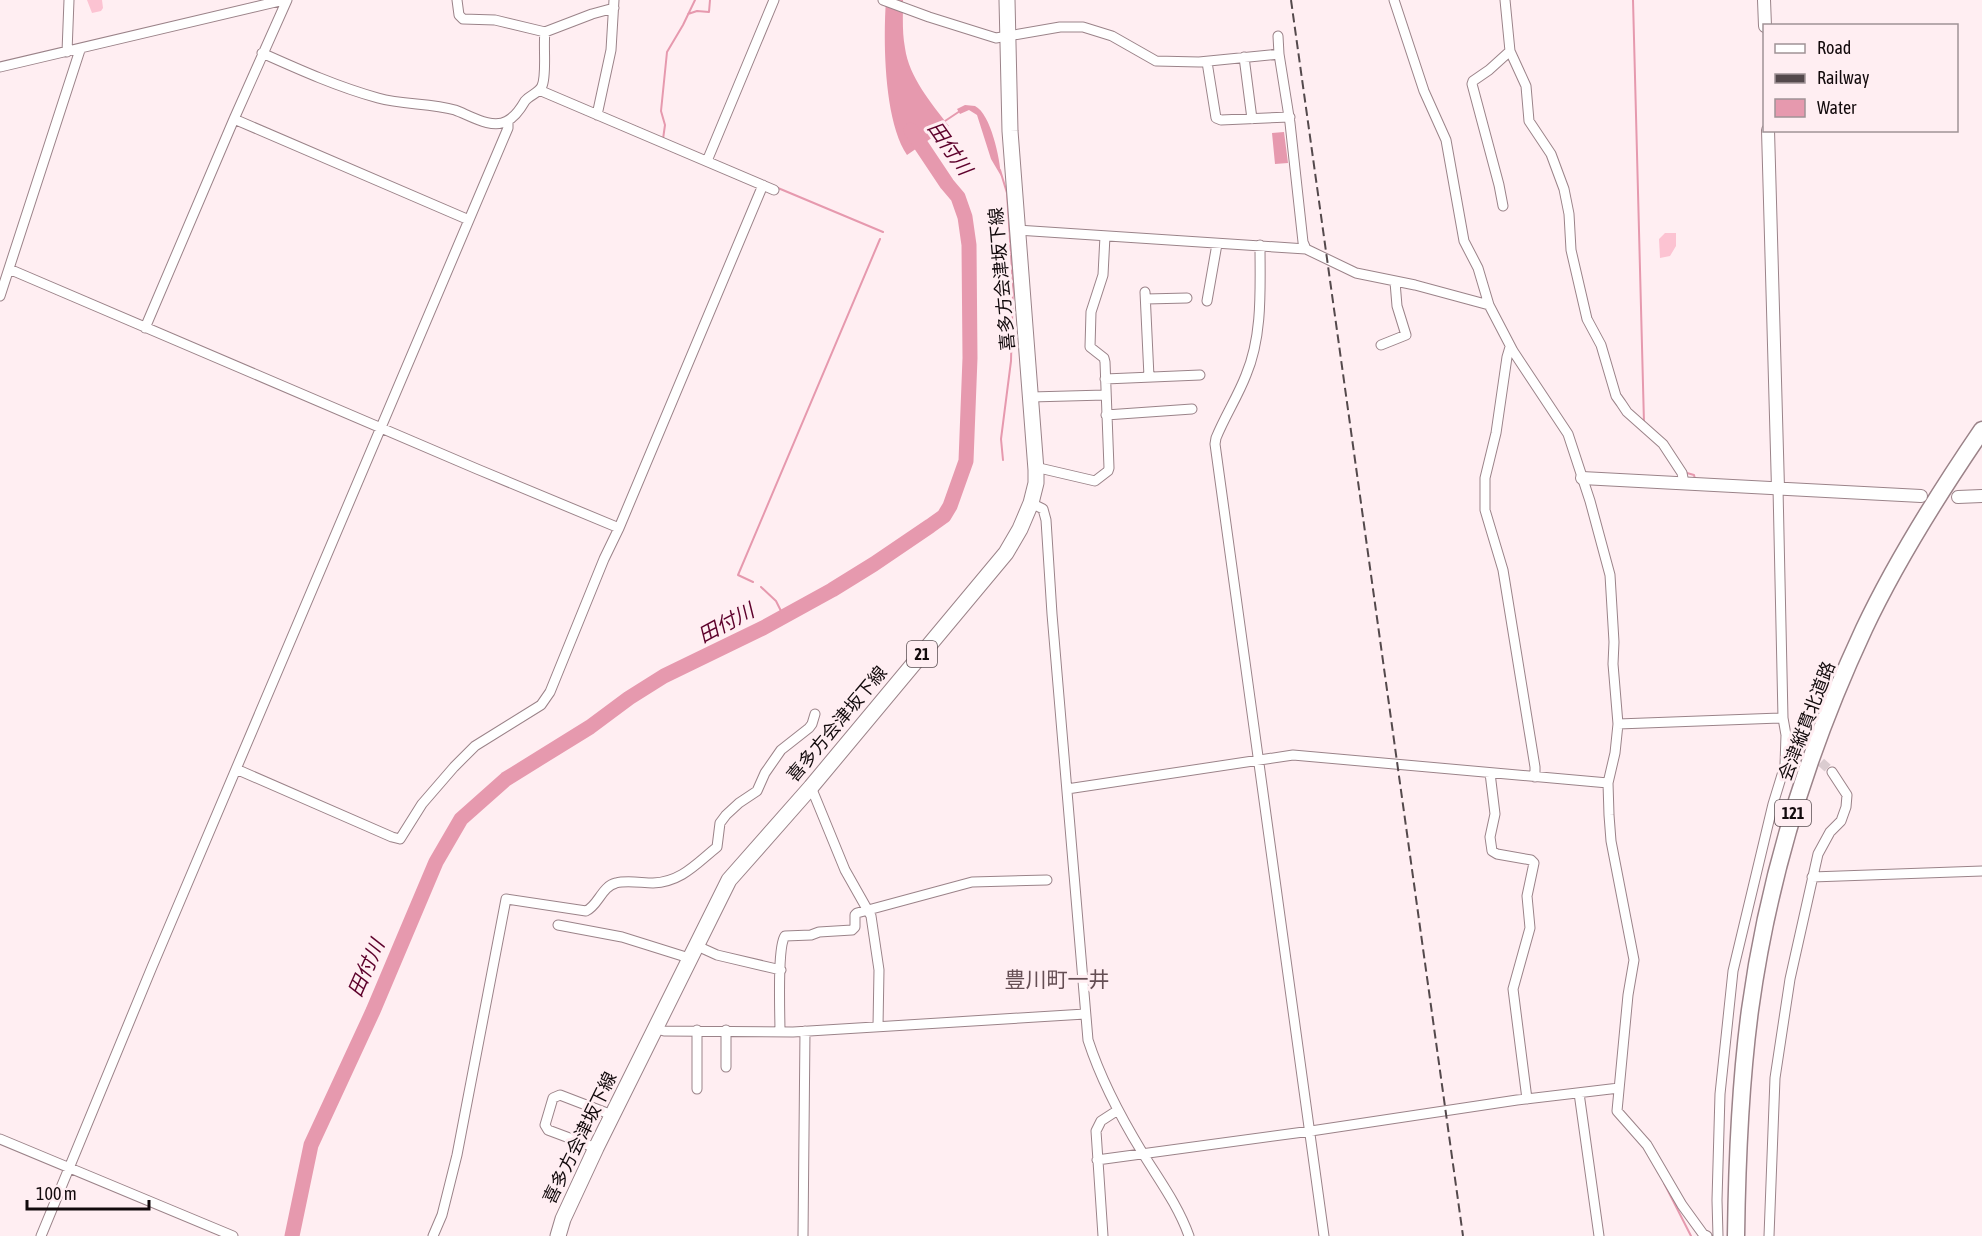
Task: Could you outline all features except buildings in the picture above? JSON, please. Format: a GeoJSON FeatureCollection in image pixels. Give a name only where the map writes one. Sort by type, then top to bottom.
{"type":"FeatureCollection","features":[{"type":"Feature","properties":{"kind":"highway","name":"会津縦貫北道路"},"geometry":{"type":"LineString","coordinates":[[1736,1236],[1737,1154],[1750,1008],[1774,888],[1793,814],[1815,750],[1865,628],[1927,516],[1982,430]]}},
{"type":"Feature","properties":{"kind":"highway","name":"会津縦貫北道路"},"geometry":{"type":"LineString","coordinates":[[1747,1236],[1748,1127],[1754,1040],[1767,951],[1786,867],[1801,816],[1831,726],[1872,631],[1932,519],[1982,442]]}},
{"type":"Feature","properties":{"kind":"main road","name":"喜多方会津坂下線"},"geometry":{"type":"LineString","coordinates":[[558,1236],[563,1219],[596,1148],[729,879],[811,787],[1006,553],[1031,503],[1036,483],[1010,131],[1006,0]]}},
{"type":"Feature","properties":{"kind":"street"},"geometry":{"type":"LineString","coordinates":[[67,52],[69,0]]}},
{"type":"Feature","properties":{"kind":"street"},"geometry":{"type":"LineString","coordinates":[[0,67],[285,0]]}},
{"type":"Feature","properties":{"kind":"street"},"geometry":{"type":"LineString","coordinates":[[146,328],[285,0]]}},
{"type":"Feature","properties":{"kind":"street"},"geometry":{"type":"LineString","coordinates":[[458,0],[459,15],[463,19],[495,20],[545,32],[614,4],[611,50],[597,115]]}},
{"type":"Feature","properties":{"kind":"street"},"geometry":{"type":"LineString","coordinates":[[707,161],[774,0]]}},
{"type":"Feature","properties":{"kind":"street"},"geometry":{"type":"LineString","coordinates":[[883,0],[996,38],[1060,27],[1083,27],[1112,36],[1156,61],[1207,62],[1279,54]]}},
{"type":"Feature","properties":{"kind":"street"},"geometry":{"type":"LineString","coordinates":[[1394,0],[1424,91],[1446,140],[1464,241],[1478,268],[1489,305],[1510,347],[1568,434],[1590,501],[1610,575],[1614,642],[1612,664],[1617,724],[1615,753],[1608,783],[1611,841],[1634,960],[1628,995],[1617,1111],[1647,1145],[1682,1205],[1703,1234],[1707,1236]]}},
{"type":"Feature","properties":{"kind":"street"},"geometry":{"type":"LineString","coordinates":[[1504,0],[1509,51],[1526,86],[1529,121],[1551,154],[1562,182],[1569,214],[1571,250],[1582,304],[1601,345],[1616,396],[1627,412],[1663,444],[1682,473],[1684,483]]}},
{"type":"Feature","properties":{"kind":"street"},"geometry":{"type":"LineString","coordinates":[[1764,0],[1765,24]]}},
{"type":"Feature","properties":{"kind":"street"},"geometry":{"type":"LineString","coordinates":[[262,53],[331,82],[380,98],[455,110],[493,123],[508,121],[523,107],[532,94],[539,90],[545,73],[543,47],[545,32]]}},
{"type":"Feature","properties":{"kind":"street"},"geometry":{"type":"LineString","coordinates":[[1278,36],[1290,117],[1303,242],[1306,249]]}},
{"type":"Feature","properties":{"kind":"street"},"geometry":{"type":"LineString","coordinates":[[0,296],[80,50]]}},
{"type":"Feature","properties":{"kind":"street"},"geometry":{"type":"LineString","coordinates":[[1503,206],[1472,84],[1509,51]]}},
{"type":"Feature","properties":{"kind":"street"},"geometry":{"type":"LineString","coordinates":[[1244,57],[1252,119]]}},
{"type":"Feature","properties":{"kind":"street"},"geometry":{"type":"LineString","coordinates":[[1207,62],[1216,118],[1221,120],[1290,117]]}},
{"type":"Feature","properties":{"kind":"street"},"geometry":{"type":"LineString","coordinates":[[539,90],[774,190]]}},
{"type":"Feature","properties":{"kind":"street"},"geometry":{"type":"LineString","coordinates":[[234,119],[469,220]]}},
{"type":"Feature","properties":{"kind":"street"},"geometry":{"type":"LineString","coordinates":[[41,1236],[508,128],[508,121]]}},
{"type":"Feature","properties":{"kind":"street"},"geometry":{"type":"LineString","coordinates":[[1718,1236],[1720,1094],[1733,971],[1773,804],[1785,765],[1786,735],[1783,718],[1768,132]]}},
{"type":"Feature","properties":{"kind":"street"},"geometry":{"type":"LineString","coordinates":[[236,769],[397,839],[403,837],[422,804],[475,746],[546,700],[763,185]]}},
{"type":"Feature","properties":{"kind":"street"},"geometry":{"type":"LineString","coordinates":[[1017,230],[1306,249],[1356,273],[1415,285],[1489,305]]}},
{"type":"Feature","properties":{"kind":"street"},"geometry":{"type":"LineString","coordinates":[[1035,467],[1095,481],[1108,471],[1104,358],[1090,347],[1090,318],[1103,275],[1105,236]]}},
{"type":"Feature","properties":{"kind":"street"},"geometry":{"type":"LineString","coordinates":[[1207,301],[1217,244]]}},
{"type":"Feature","properties":{"kind":"street"},"geometry":{"type":"LineString","coordinates":[[1260,245],[1256,343],[1246,375],[1215,444],[1324,1236]]}},
{"type":"Feature","properties":{"kind":"street"},"geometry":{"type":"LineString","coordinates":[[0,260],[146,328],[619,528]]}},
{"type":"Feature","properties":{"kind":"street"},"geometry":{"type":"LineString","coordinates":[[1381,345],[1406,335],[1397,306],[1395,282]]}},
{"type":"Feature","properties":{"kind":"street"},"geometry":{"type":"LineString","coordinates":[[1149,377],[1146,296],[1187,298]]}},
{"type":"Feature","properties":{"kind":"street"},"geometry":{"type":"LineString","coordinates":[[1510,347],[1496,433],[1485,478],[1485,510],[1503,570],[1535,777]]}},
{"type":"Feature","properties":{"kind":"street"},"geometry":{"type":"LineString","coordinates":[[1105,379],[1200,375]]}},
{"type":"Feature","properties":{"kind":"street"},"geometry":{"type":"LineString","coordinates":[[1031,397],[1106,395]]}},
{"type":"Feature","properties":{"kind":"street"},"geometry":{"type":"LineString","coordinates":[[1106,415],[1192,409]]}},
{"type":"Feature","properties":{"kind":"street"},"geometry":{"type":"LineString","coordinates":[[1582,478],[1921,496]]}},
{"type":"Feature","properties":{"kind":"street"},"geometry":{"type":"LineString","coordinates":[[1958,497],[1982,496]]}},
{"type":"Feature","properties":{"kind":"street"},"geometry":{"type":"LineString","coordinates":[[1031,503],[1043,509],[1046,520],[1088,1040],[1101,1075],[1118,1110],[1143,1154],[1169,1192],[1189,1236]]}},
{"type":"Feature","properties":{"kind":"street"},"geometry":{"type":"LineString","coordinates":[[433,1236],[442,1215],[457,1155],[506,899],[586,911],[594,906],[605,891],[615,883],[676,879],[717,847],[720,839],[720,824],[726,815],[739,802],[757,791],[765,773],[779,752],[809,728],[815,714]]}},
{"type":"Feature","properties":{"kind":"street"},"geometry":{"type":"LineString","coordinates":[[1617,724],[1783,718]]}},
{"type":"Feature","properties":{"kind":"street"},"geometry":{"type":"LineString","coordinates":[[1786,735],[1802,746]]}},
{"type":"Feature","properties":{"kind":"street"},"geometry":{"type":"LineString","coordinates":[[1067,789],[1293,755],[1608,783]]}},
{"type":"Feature","properties":{"kind":"street"},"geometry":{"type":"LineString","coordinates":[[1769,1236],[1776,1078],[1790,979],[1818,854],[1830,832],[1841,821],[1846,807],[1847,795],[1832,772]]}},
{"type":"Feature","properties":{"kind":"street"},"geometry":{"type":"LineString","coordinates":[[1490,773],[1495,814],[1490,837],[1492,851],[1531,860],[1534,863],[1527,896],[1530,928],[1513,989],[1527,1099]]}},
{"type":"Feature","properties":{"kind":"street"},"geometry":{"type":"LineString","coordinates":[[811,787],[851,884],[868,909],[873,925],[878,957],[878,1026]]}},
{"type":"Feature","properties":{"kind":"street"},"geometry":{"type":"LineString","coordinates":[[1812,877],[1982,871]]}},
{"type":"Feature","properties":{"kind":"street"},"geometry":{"type":"LineString","coordinates":[[780,1032],[781,941],[785,936],[852,930],[855,927],[855,915],[868,909],[972,882],[1047,880]]}},
{"type":"Feature","properties":{"kind":"street"},"geometry":{"type":"LineString","coordinates":[[558,925],[781,970]]}},
{"type":"Feature","properties":{"kind":"street"},"geometry":{"type":"LineString","coordinates":[[656,1029],[664,1031],[780,1032],[1085,1014]]}},
{"type":"Feature","properties":{"kind":"street"},"geometry":{"type":"LineString","coordinates":[[697,1030],[698,1089]]}},
{"type":"Feature","properties":{"kind":"street"},"geometry":{"type":"LineString","coordinates":[[726,1030],[726,1067]]}},
{"type":"Feature","properties":{"kind":"street"},"geometry":{"type":"LineString","coordinates":[[803,1236],[805,1030]]}},
{"type":"Feature","properties":{"kind":"street"},"geometry":{"type":"LineString","coordinates":[[1097,1160],[1619,1088]]}},
{"type":"Feature","properties":{"kind":"street"},"geometry":{"type":"LineString","coordinates":[[1579,1093],[1599,1236]]}},
{"type":"Feature","properties":{"kind":"street"},"geometry":{"type":"LineString","coordinates":[[596,1148],[548,1130],[545,1125],[553,1098],[560,1095],[612,1115]]}},
{"type":"Feature","properties":{"kind":"street"},"geometry":{"type":"LineString","coordinates":[[1103,1236],[1096,1136],[1098,1125],[1105,1117],[1118,1110]]}},
{"type":"Feature","properties":{"kind":"street"},"geometry":{"type":"LineString","coordinates":[[0,1138],[233,1236]]}},
{"type":"Feature","properties":{"kind":"shaded area"},"geometry":{"type":"Polygon","coordinates":[[[87,0],[102,0],[103,8],[101,11],[92,13],[87,0]]]}},
{"type":"Feature","properties":{"kind":"shaded area"},"geometry":{"type":"Polygon","coordinates":[[[1665,233],[1676,233],[1676,246],[1670,256],[1660,258],[1659,239],[1665,233]]]}},
{"type":"Feature","properties":{"kind":"water"},"geometry":{"type":"Polygon","coordinates":[[[886,0],[903,0],[904,42],[907,59],[922,89],[949,126],[907,155],[899,140],[889,102],[885,58],[886,0]]]}},
{"type":"Feature","properties":{"kind":"water"},"geometry":{"type":"Polygon","coordinates":[[[965,105],[975,106],[986,118],[997,148],[1001,176],[991,159],[977,115],[969,110],[960,114],[957,109],[965,105]]]}},
{"type":"Feature","properties":{"kind":"water"},"geometry":{"type":"Polygon","coordinates":[[[1284,132],[1288,163],[1275,164],[1272,133],[1284,132]]]}},
{"type":"Feature","properties":{"kind":"waterway"},"geometry":{"type":"LineString","coordinates":[[663,139],[665,125],[661,111],[667,52],[695,0]]}},
{"type":"Feature","properties":{"kind":"waterway"},"geometry":{"type":"LineString","coordinates":[[688,14],[697,11],[709,12],[710,0]]}},
{"type":"Feature","properties":{"kind":"waterway"},"geometry":{"type":"LineString","coordinates":[[1633,0],[1644,423]]}},
{"type":"Feature","properties":{"kind":"waterway"},"geometry":{"type":"LineString","coordinates":[[945,121],[960,111]]}},
{"type":"Feature","properties":{"kind":"waterway","name":"田付川"},"geometry":{"type":"LineString","coordinates":[[292,1236],[311,1145],[373,1011],[436,862],[461,819],[506,779],[590,727],[629,698],[664,676],[763,628],[832,590],[930,526],[944,516],[950,506],[966,461],[970,358],[969,245],[965,217],[958,197],[911,130]]}},
{"type":"Feature","properties":{"kind":"waterway"},"geometry":{"type":"LineString","coordinates":[[1000,170],[1007,193],[1013,286],[1011,361],[1001,439],[1003,460]]}},
{"type":"Feature","properties":{"kind":"waterway"},"geometry":{"type":"LineString","coordinates":[[778,188],[883,232]]}},
{"type":"Feature","properties":{"kind":"waterway"},"geometry":{"type":"LineString","coordinates":[[753,582],[738,575],[880,239]]}},
{"type":"Feature","properties":{"kind":"waterway"},"geometry":{"type":"LineString","coordinates":[[1685,470],[1694,475],[1695,479]]}},
{"type":"Feature","properties":{"kind":"waterway"},"geometry":{"type":"LineString","coordinates":[[761,587],[776,601],[784,617]]}},
{"type":"Feature","properties":{"kind":"waterway"},"geometry":{"type":"LineString","coordinates":[[1664,1183],[1691,1236]]}},
{"type":"Feature","properties":{"kind":"tunnel"},"geometry":{"type":"LineString","coordinates":[[1811,753],[1832,772]]}},
{"type":"Feature","properties":{"kind":"railway"},"geometry":{"type":"LineString","coordinates":[[1291,0],[1463,1236]]}},
{"type":"Feature","properties":{"kind":"district","name":"豊川町一井"},"geometry":{"type":"Point","coordinates":[1057,980]}}]}
